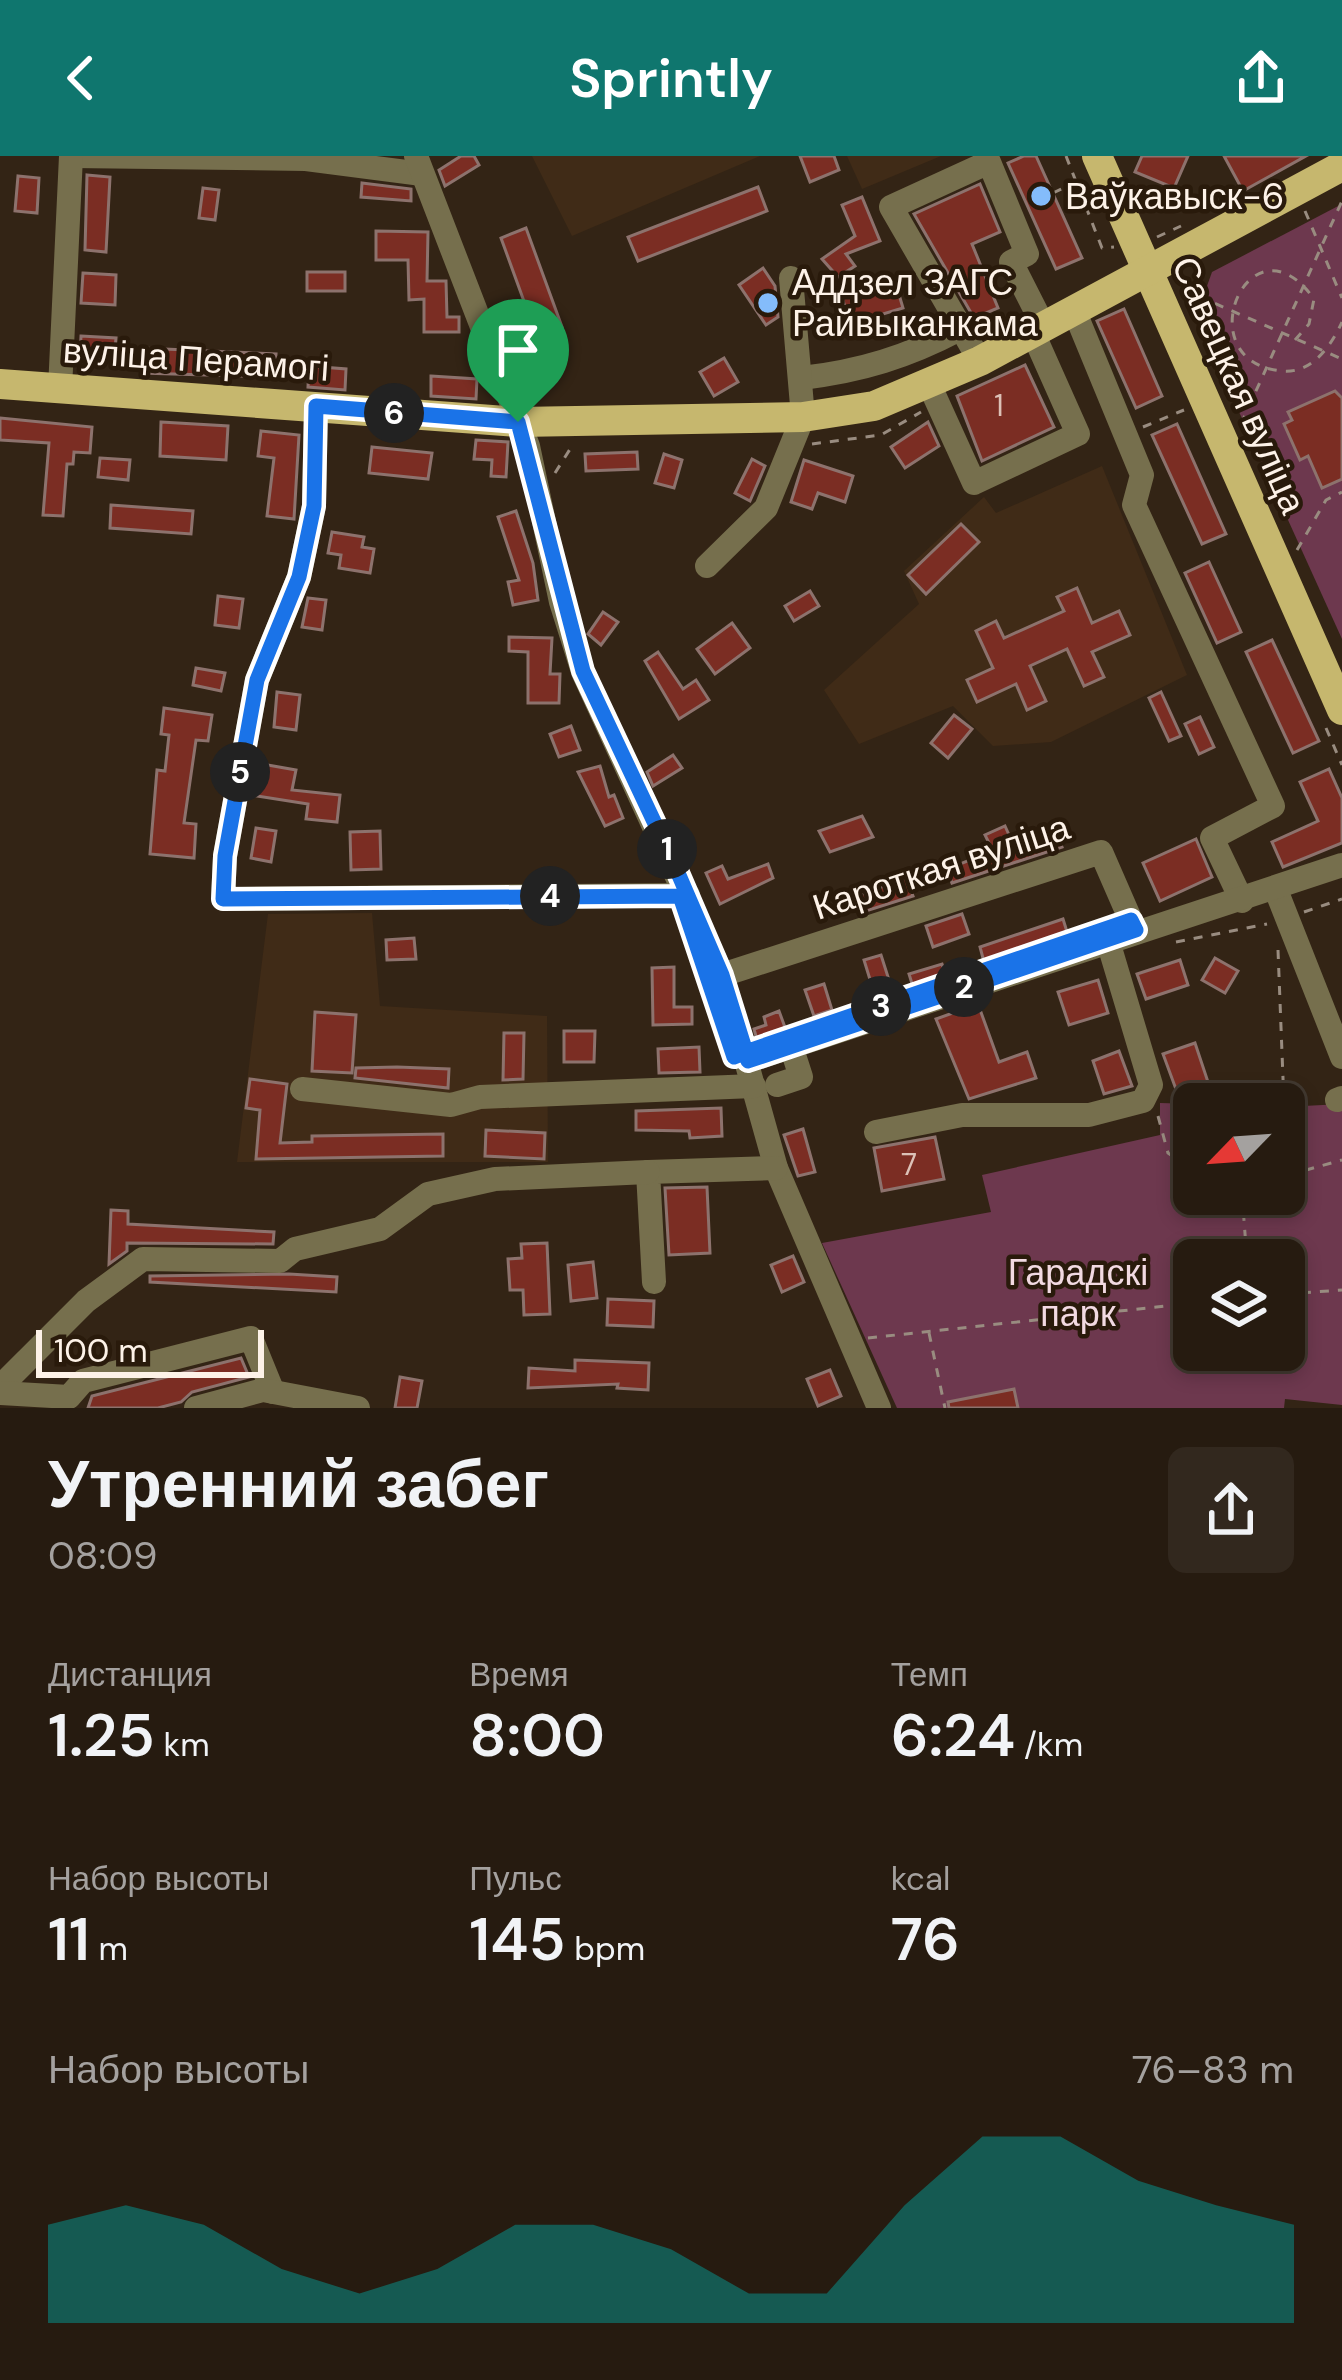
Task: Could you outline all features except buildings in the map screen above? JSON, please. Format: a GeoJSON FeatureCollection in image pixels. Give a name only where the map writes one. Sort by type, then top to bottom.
{"type":"FeatureCollection","features":[{"type":"Feature","properties":{"kind":"main road","name":"Савецкая вуліца"},"geometry":{"type":"LineString","coordinates":[[1097,156],[1342,710]]}},
{"type":"Feature","properties":{"kind":"main road","name":"вуліца Перамогі"},"geometry":{"type":"LineString","coordinates":[[0,384],[518,422],[803,417],[874,406],[980,361],[1342,166]]}},
{"type":"Feature","properties":{"kind":"street"},"geometry":{"type":"LineString","coordinates":[[60,388],[72,156],[419,165],[518,422],[583,671],[722,975],[748,1061],[787,1081]]}},
{"type":"Feature","properties":{"kind":"street"},"geometry":{"type":"LineString","coordinates":[[929,384],[974,483],[1078,434],[1011,262],[1027,254],[988,162],[891,207],[980,361]]}},
{"type":"Feature","properties":{"kind":"street"},"geometry":{"type":"LineString","coordinates":[[707,566],[766,508],[803,417],[791,278]]}},
{"type":"Feature","properties":{"kind":"street"},"geometry":{"type":"LineString","coordinates":[[1074,310],[1142,475],[1133,505],[1273,806],[1212,838],[1242,902]]}},
{"type":"Feature","properties":{"kind":"street"},"geometry":{"type":"LineString","coordinates":[[802,378],[860,371],[910,356],[960,329]]}},
{"type":"Feature","properties":{"kind":"street"},"geometry":{"type":"LineString","coordinates":[[316,406],[314,506],[299,577],[257,680],[225,856],[223,899],[688,895]]}},
{"type":"Feature","properties":{"kind":"street","name":"Кароткая вуліца"},"geometry":{"type":"LineString","coordinates":[[722,975],[1101,852],[1136,930]]}},
{"type":"Feature","properties":{"kind":"street"},"geometry":{"type":"LineString","coordinates":[[748,1061],[1107,938],[1242,902],[1342,865]]}},
{"type":"Feature","properties":{"kind":"street"},"geometry":{"type":"LineString","coordinates":[[1276,890],[1342,1057]]}},
{"type":"Feature","properties":{"kind":"street"},"geometry":{"type":"LineString","coordinates":[[876,1132],[962,1115],[1090,1115],[1143,1101],[1151,1085],[1107,938]]}},
{"type":"Feature","properties":{"kind":"street"},"geometry":{"type":"LineString","coordinates":[[791,1046],[776,1168],[879,1408]]}},
{"type":"Feature","properties":{"kind":"street"},"geometry":{"type":"LineString","coordinates":[[302,1089],[451,1105],[479,1097],[787,1081]]}},
{"type":"Feature","properties":{"kind":"street"},"geometry":{"type":"LineString","coordinates":[[0,1390],[86,1301],[143,1259],[280,1261],[296,1249],[380,1229],[428,1194],[495,1180],[776,1168]]}},
{"type":"Feature","properties":{"kind":"street"},"geometry":{"type":"LineString","coordinates":[[648,1172],[654,1282]]}},
{"type":"Feature","properties":{"kind":"street"},"geometry":{"type":"LineString","coordinates":[[0,1390],[69,1397],[83,1381],[251,1338],[272,1392]]}},
{"type":"Feature","properties":{"kind":"street"},"geometry":{"type":"LineString","coordinates":[[196,1408],[272,1392],[358,1408]]}},
{"type":"Feature","properties":{"kind":"path"},"geometry":{"type":"LineString","coordinates":[[1066,156],[1102,248],[1114,247]]}},
{"type":"Feature","properties":{"kind":"path"},"geometry":{"type":"LineString","coordinates":[[1053,193],[1073,183]]}},
{"type":"Feature","properties":{"kind":"path"},"geometry":{"type":"LineString","coordinates":[[1240,426],[1342,201]]}},
{"type":"Feature","properties":{"kind":"path"},"geometry":{"type":"LineString","coordinates":[[1306,212],[1342,298]]}},
{"type":"Feature","properties":{"kind":"path"},"geometry":{"type":"LineString","coordinates":[[1295,340],[1309,324],[1314,299],[1303,283],[1290,272],[1265,271],[1242,286],[1231,308],[1232,327],[1245,358],[1264,369],[1290,372],[1326,352],[1342,322]]}},
{"type":"Feature","properties":{"kind":"path"},"geometry":{"type":"LineString","coordinates":[[1175,285],[1342,358]]}},
{"type":"Feature","properties":{"kind":"path"},"geometry":{"type":"LineString","coordinates":[[1125,434],[1186,409]]}},
{"type":"Feature","properties":{"kind":"path"},"geometry":{"type":"LineString","coordinates":[[552,480],[563,455],[581,440]]}},
{"type":"Feature","properties":{"kind":"path"},"geometry":{"type":"LineString","coordinates":[[1296,552],[1326,500],[1342,492]]}},
{"type":"Feature","properties":{"kind":"path"},"geometry":{"type":"LineString","coordinates":[[1278,945],[1282,1083]]}},
{"type":"Feature","properties":{"kind":"path"},"geometry":{"type":"LineString","coordinates":[[1151,1085],[1168,1153],[1173,1156]]}},
{"type":"Feature","properties":{"kind":"path"},"geometry":{"type":"LineString","coordinates":[[1305,1170],[1342,1160]]}},
{"type":"Feature","properties":{"kind":"path"},"geometry":{"type":"LineString","coordinates":[[1305,1293],[1341,1290]]}},
{"type":"Feature","properties":{"kind":"path"},"geometry":{"type":"LineString","coordinates":[[861,1339],[1173,1305]]}},
{"type":"Feature","properties":{"kind":"path"},"geometry":{"type":"LineString","coordinates":[[929,1331],[945,1408]]}},
{"type":"Feature","properties":{"kind":"shaded area"},"geometry":{"type":"Polygon","coordinates":[[[532,156],[760,156],[572,236],[532,156]]]}},
{"type":"Feature","properties":{"kind":"shaded area"},"geometry":{"type":"Polygon","coordinates":[[[847,156],[941,156],[862,189],[847,156]]]}},
{"type":"Feature","properties":{"kind":"shaded area"},"geometry":{"type":"Polygon","coordinates":[[[1102,466],[1187,675],[1051,742],[993,746],[953,706],[859,744],[824,690],[919,604],[904,571],[984,497],[996,513],[1102,466]]]}},
{"type":"Feature","properties":{"kind":"shaded area"},"geometry":{"type":"Polygon","coordinates":[[[372,913],[380,1006],[547,1016],[548,1162],[237,1162],[268,914],[372,913]]]}},
{"type":"Feature","properties":{"kind":"green space"},"geometry":{"type":"Polygon","coordinates":[[[1342,204],[1342,639],[1196,317],[1212,272],[1342,204]]]}},
{"type":"Feature","properties":{"kind":"green space","name":"Гарадскі парк"},"geometry":{"type":"Polygon","coordinates":[[[1160,1103],[1173,1103],[1173,1215],[1305,1215],[1305,1106],[1342,1104],[1342,1405],[1285,1399],[1284,1408],[897,1408],[822,1243],[991,1212],[982,1175],[1160,1135],[1160,1103]]]}},
{"type":"Feature","properties":{"kind":"place","name":"Ваўкавыск-6"},"geometry":{"type":"Point","coordinates":[1041,196]}},
{"type":"Feature","properties":{"kind":"place","name":"Аддзел ЗАГС Райвыканкама"},"geometry":{"type":"Point","coordinates":[768,303]}},
{"type":"Feature","properties":{"kind":"route"},"geometry":{"type":"LineString","coordinates":[[518,422],[316,406],[314,506],[299,577],[257,680],[225,856],[223,899],[680,896],[734,1057],[746,1052],[754,1049],[1131,920],[1136,930],[748,1061],[746,1052],[722,975],[583,671],[561,602],[528,446],[518,422]]}}]}
